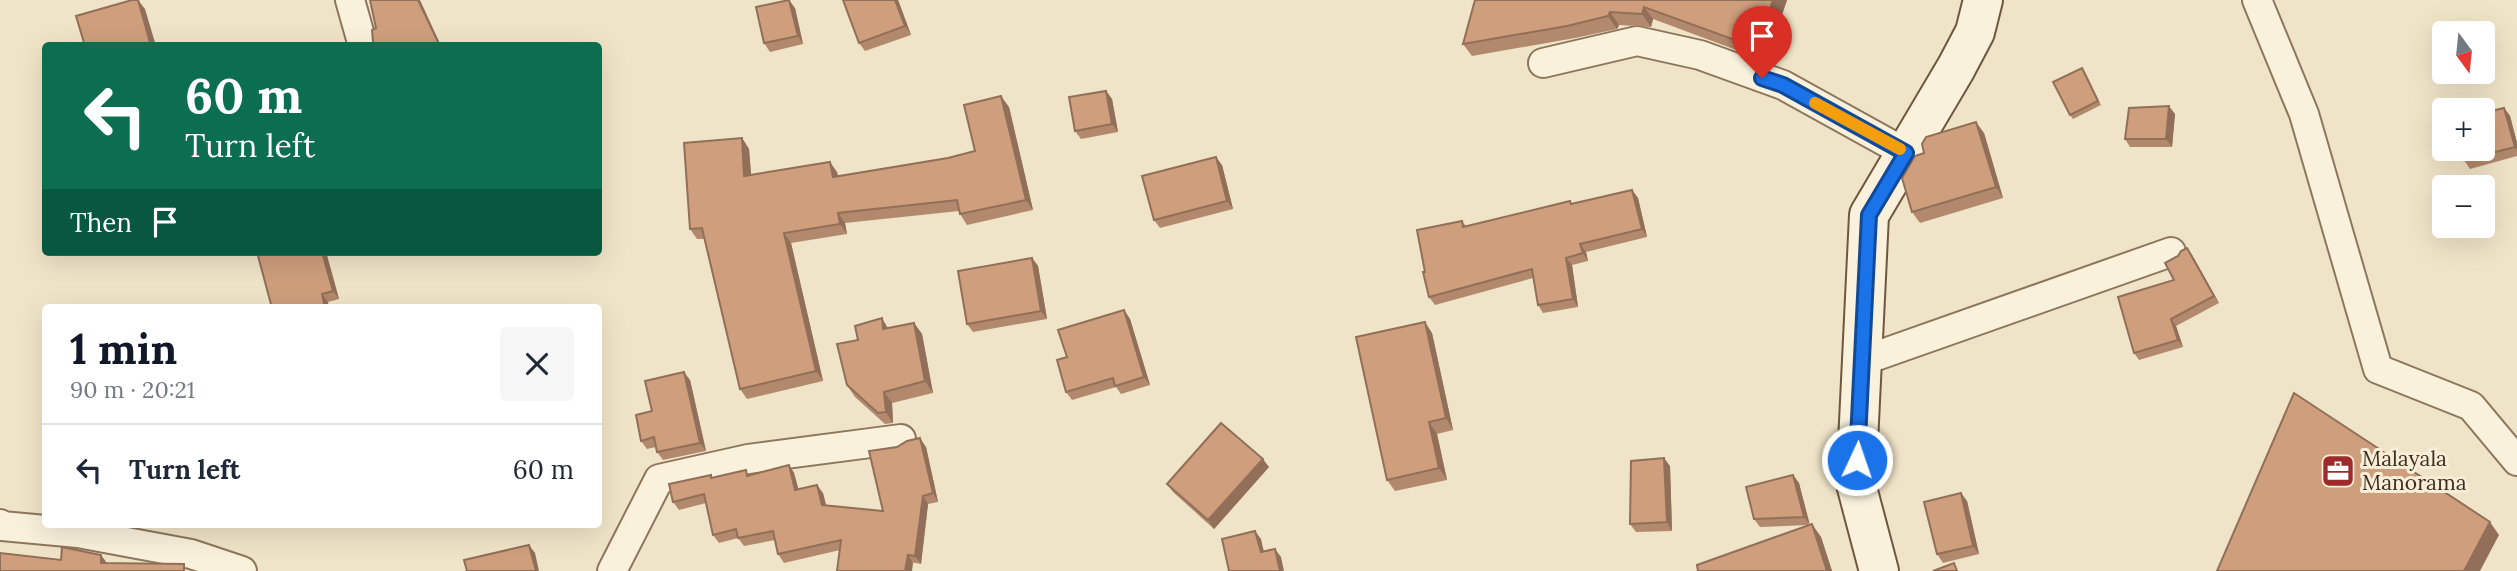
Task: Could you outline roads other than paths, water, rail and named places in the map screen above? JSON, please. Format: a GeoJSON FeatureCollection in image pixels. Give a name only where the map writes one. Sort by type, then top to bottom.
{"type":"FeatureCollection","features":[{"type":"Feature","properties":{"kind":"main road"},"geometry":{"type":"LineString","coordinates":[[1879,571],[1856,485],[1869,215],[1975,32],[1983,0]]}},
{"type":"Feature","properties":{"kind":"street"},"geometry":{"type":"LineString","coordinates":[[350,0],[361,42]]}},
{"type":"Feature","properties":{"kind":"street"},"geometry":{"type":"LineString","coordinates":[[2257,0],[2304,114],[2378,369],[2471,406],[2517,461]]}},
{"type":"Feature","properties":{"kind":"street"},"geometry":{"type":"LineString","coordinates":[[1544,63],[1637,41],[1700,55],[1783,85],[1906,153]]}},
{"type":"Feature","properties":{"kind":"street"},"geometry":{"type":"LineString","coordinates":[[1861,361],[2171,252]]}},
{"type":"Feature","properties":{"kind":"street"},"geometry":{"type":"LineString","coordinates":[[612,571],[659,479],[748,459],[901,439]]}},
{"type":"Feature","properties":{"kind":"street"},"geometry":{"type":"LineString","coordinates":[[0,524],[78,533],[191,554],[242,571]]}},
{"type":"Feature","properties":{"kind":"place","name":"Malayala Manorama"},"geometry":{"type":"Point","coordinates":[2338,471]}}]}
